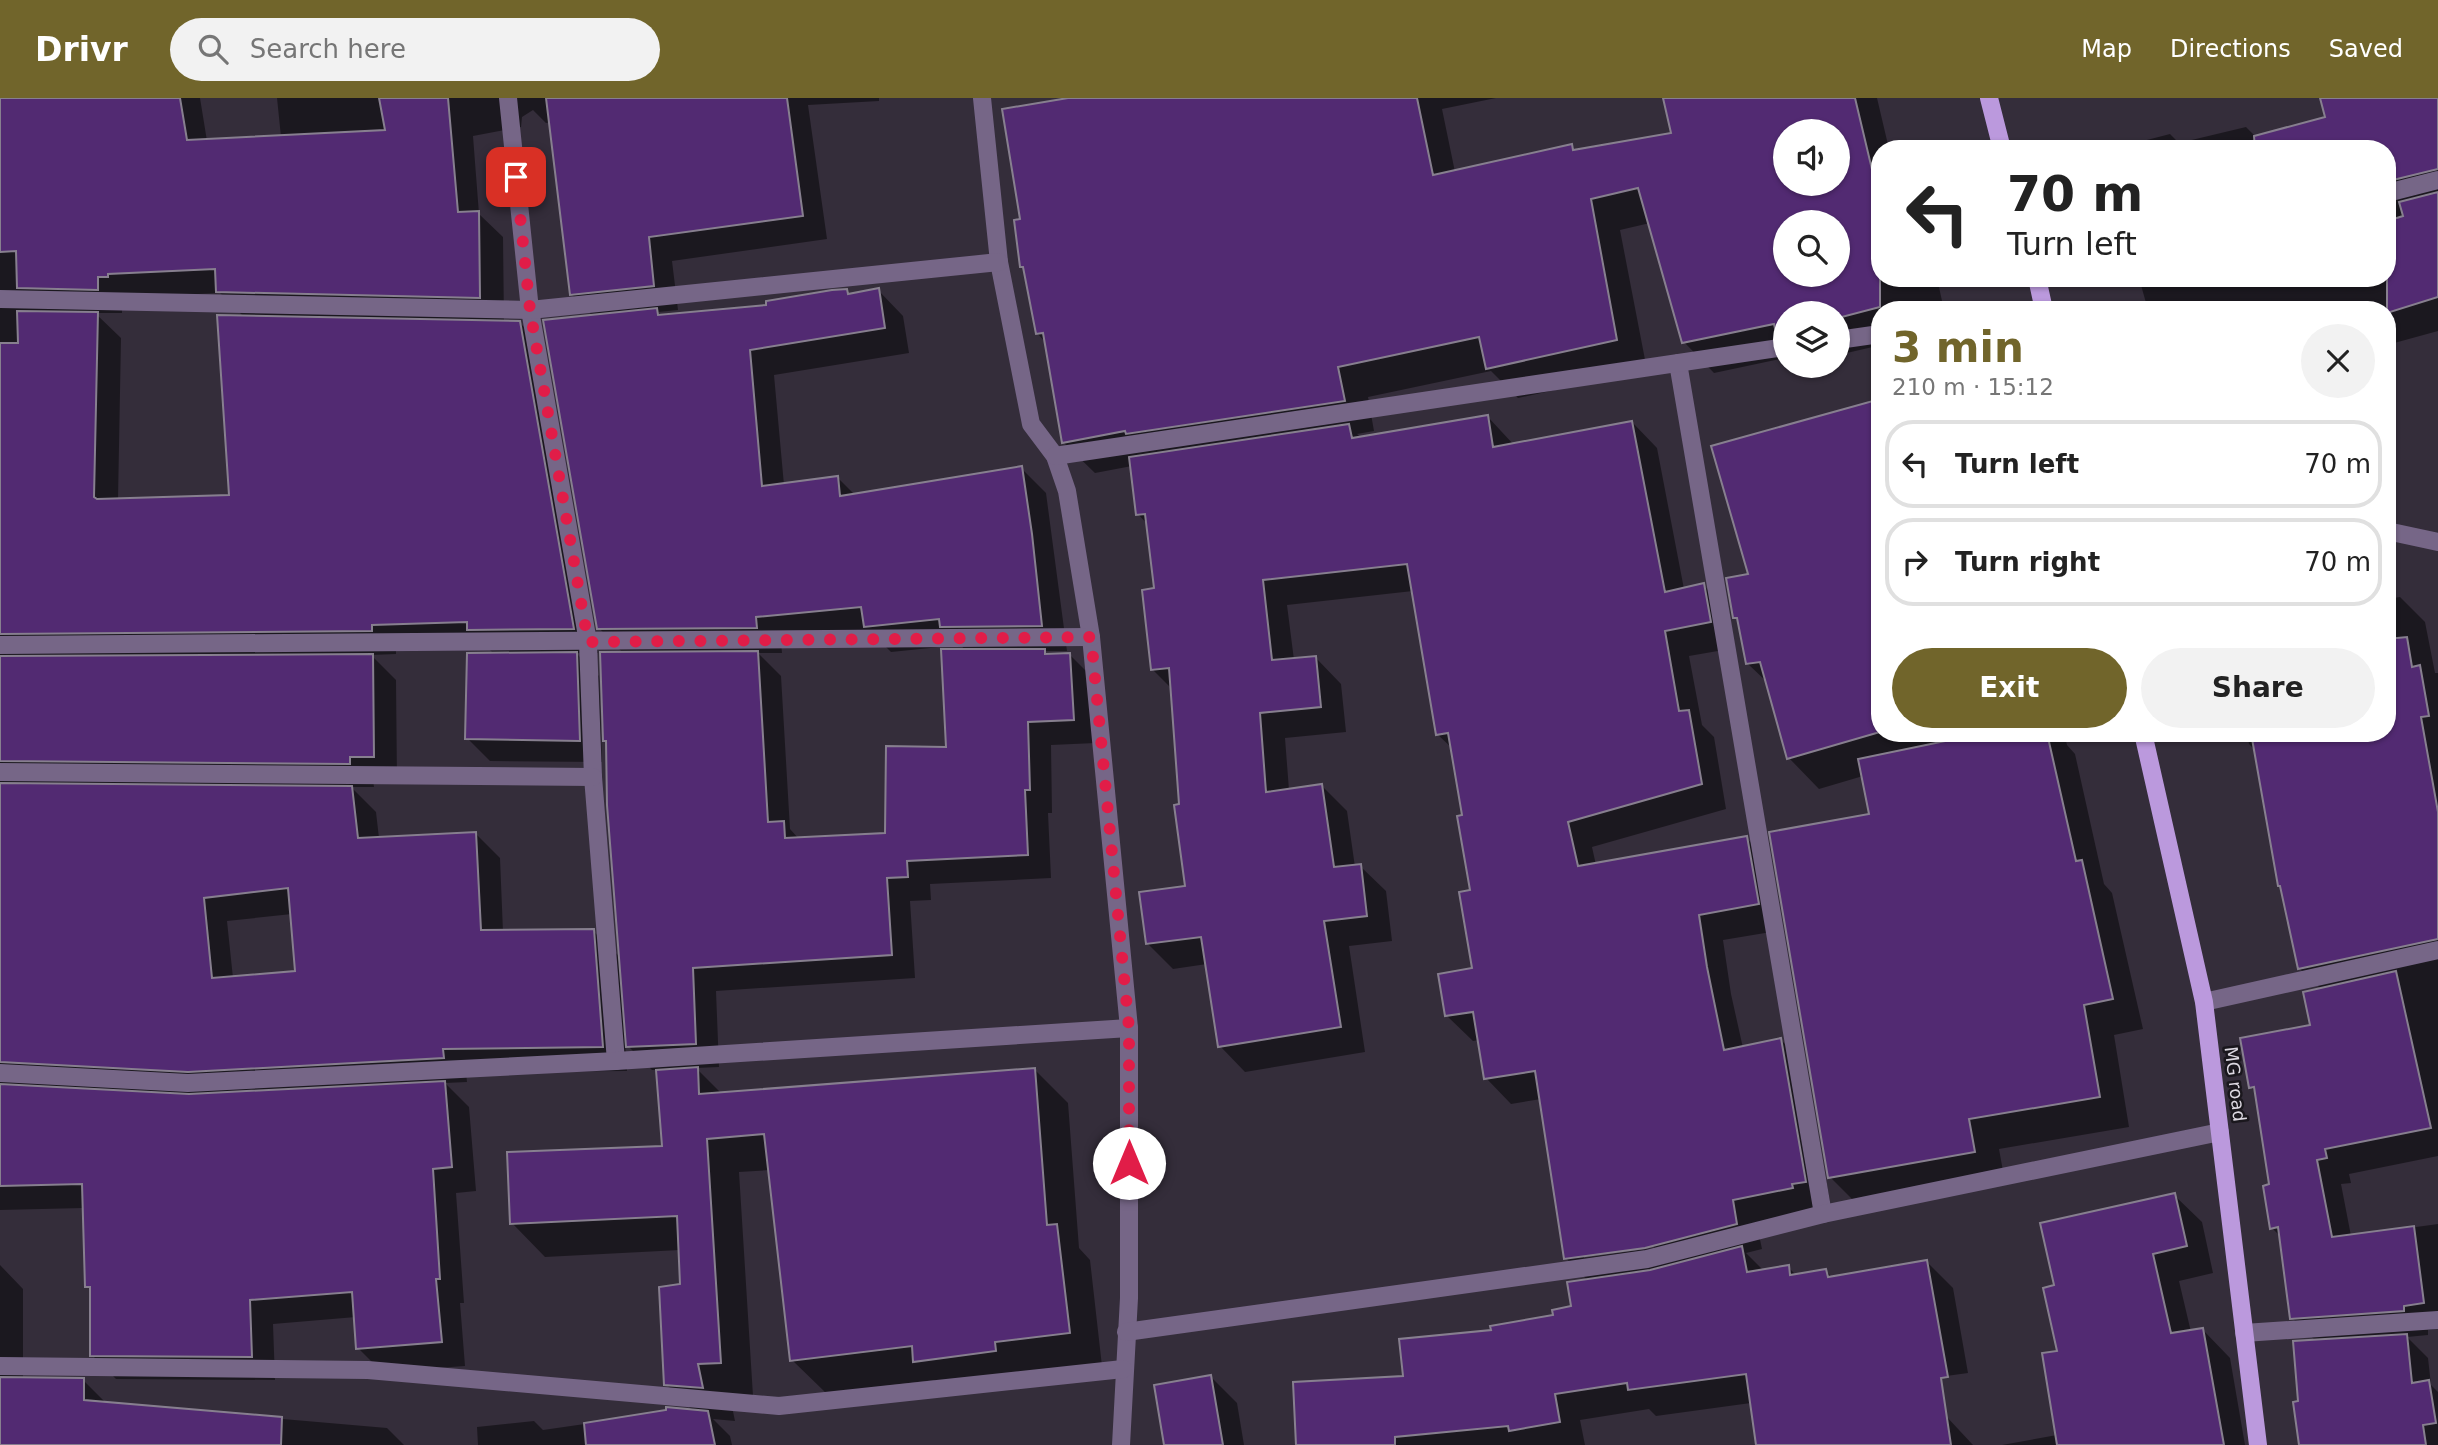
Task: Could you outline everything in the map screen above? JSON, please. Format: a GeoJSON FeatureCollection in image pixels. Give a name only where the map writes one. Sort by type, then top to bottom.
{"type":"FeatureCollection","features":[{"type":"Feature","properties":{"kind":"main road"},"geometry":{"type":"LineString","coordinates":[[1989,98],[2000,140]]}},
{"type":"Feature","properties":{"kind":"main road","name":"MG road"},"geometry":{"type":"LineString","coordinates":[[2145,742],[2204,1002],[2258,1445]]}},
{"type":"Feature","properties":{"kind":"street"},"geometry":{"type":"LineString","coordinates":[[508,98],[530,310],[588,642],[593,776],[616,1060]]}},
{"type":"Feature","properties":{"kind":"street"},"geometry":{"type":"LineString","coordinates":[[982,98],[999,262],[1031,424],[1055,456],[1067,491],[1091,637],[1129,1028],[1129,1298],[1121,1445]]}},
{"type":"Feature","properties":{"kind":"street"},"geometry":{"type":"LineString","coordinates":[[2396,191],[2438,180]]}},
{"type":"Feature","properties":{"kind":"street"},"geometry":{"type":"LineString","coordinates":[[0,299],[530,310],[999,262]]}},
{"type":"Feature","properties":{"kind":"street"},"geometry":{"type":"LineString","coordinates":[[1850,338],[1871,335]]}},
{"type":"Feature","properties":{"kind":"street"},"geometry":{"type":"LineString","coordinates":[[1055,456],[1773,349]]}},
{"type":"Feature","properties":{"kind":"street"},"geometry":{"type":"LineString","coordinates":[[1678,363],[1823,1214]]}},
{"type":"Feature","properties":{"kind":"street"},"geometry":{"type":"LineString","coordinates":[[2396,533],[2438,542]]}},
{"type":"Feature","properties":{"kind":"street"},"geometry":{"type":"LineString","coordinates":[[0,645],[1091,637]]}},
{"type":"Feature","properties":{"kind":"street"},"geometry":{"type":"LineString","coordinates":[[0,772],[593,776]]}},
{"type":"Feature","properties":{"kind":"street"},"geometry":{"type":"LineString","coordinates":[[2204,1002],[2438,950]]}},
{"type":"Feature","properties":{"kind":"street"},"geometry":{"type":"LineString","coordinates":[[0,1073],[187,1083],[1129,1028]]}},
{"type":"Feature","properties":{"kind":"street"},"geometry":{"type":"LineString","coordinates":[[1126,1332],[1647,1259],[1823,1214],[2220,1132]]}},
{"type":"Feature","properties":{"kind":"street"},"geometry":{"type":"LineString","coordinates":[[2244,1333],[2438,1320]]}},
{"type":"Feature","properties":{"kind":"street"},"geometry":{"type":"LineString","coordinates":[[0,1366],[368,1370],[779,1406],[1123,1370]]}},
{"type":"Feature","properties":{"kind":"building"},"geometry":{"type":"Polygon","coordinates":[[[0,98],[180,98],[187,140],[385,130],[379,98],[448,98],[458,212],[479,211],[480,298],[216,292],[215,269],[108,274],[108,277],[98,277],[98,290],[17,288],[16,251],[0,252],[0,98]]]}},
{"type":"Feature","properties":{"kind":"building"},"geometry":{"type":"Polygon","coordinates":[[[546,98],[787,98],[803,216],[649,237],[654,286],[570,295],[546,98]]]}},
{"type":"Feature","properties":{"kind":"building"},"geometry":{"type":"Polygon","coordinates":[[[1068,98],[1417,98],[1433,175],[1572,144],[1573,150],[1671,133],[1663,98],[1855,98],[1871,165],[1871,287],[1880,287],[1880,301],[1871,301],[1871,309],[1850,315],[1850,301],[1773,301],[1773,324],[1682,343],[1638,188],[1591,199],[1617,340],[1486,369],[1479,337],[1338,367],[1345,401],[1126,434],[1125,431],[1062,443],[1043,333],[1036,334],[1023,267],[1020,267],[1014,220],[1020,219],[1002,109],[1068,98]]]}},
{"type":"Feature","properties":{"kind":"building"},"geometry":{"type":"Polygon","coordinates":[[[2320,98],[2438,98],[2438,169],[2396,179],[2396,140],[2254,140],[2254,136],[2325,117],[2320,98]]]}},
{"type":"Feature","properties":{"kind":"building"},"geometry":{"type":"Polygon","coordinates":[[[2438,192],[2438,297],[2396,310],[2396,301],[2387,301],[2387,287],[2396,287],[2396,218],[2403,216],[2399,202],[2438,192]]]}},
{"type":"Feature","properties":{"kind":"building"},"geometry":{"type":"Polygon","coordinates":[[[879,288],[885,328],[750,350],[762,486],[838,476],[840,496],[1022,466],[1042,626],[940,627],[939,619],[864,627],[861,607],[756,617],[757,628],[597,629],[543,320],[657,308],[658,315],[766,305],[766,301],[832,290],[847,289],[848,294],[879,288]]]}},
{"type":"Feature","properties":{"kind":"building"},"geometry":{"type":"Polygon","coordinates":[[[17,311],[98,312],[94,497],[97,499],[229,495],[217,315],[520,321],[574,629],[467,630],[467,622],[372,625],[372,631],[0,634],[0,343],[18,343],[17,311]]]}},
{"type":"Feature","properties":{"kind":"building"},"geometry":{"type":"Polygon","coordinates":[[[1871,402],[1871,735],[1787,759],[1760,662],[1746,664],[1737,618],[1733,618],[1726,578],[1748,574],[1711,446],[1871,402]]]}},
{"type":"Feature","properties":{"kind":"building"},"geometry":{"type":"Polygon","coordinates":[[[1488,415],[1493,447],[1632,421],[1665,592],[1704,583],[1711,622],[1665,631],[1679,711],[1689,710],[1702,784],[1568,822],[1578,866],[1747,836],[1759,904],[1699,915],[1707,967],[1724,1050],[1781,1038],[1806,1182],[1792,1184],[1793,1188],[1733,1200],[1737,1224],[1645,1248],[1564,1259],[1535,1071],[1484,1079],[1473,1012],[1445,1016],[1438,974],[1472,968],[1459,892],[1470,890],[1457,816],[1462,815],[1448,733],[1436,735],[1407,564],[1263,580],[1272,660],[1316,656],[1321,707],[1260,713],[1266,792],[1322,784],[1334,867],[1361,864],[1367,916],[1324,921],[1341,1027],[1218,1047],[1201,937],[1146,944],[1139,892],[1185,886],[1174,805],[1179,804],[1169,668],[1151,670],[1142,590],[1154,588],[1145,514],[1136,515],[1129,457],[1349,424],[1352,438],[1488,415]]]}},
{"type":"Feature","properties":{"kind":"building"},"geometry":{"type":"Polygon","coordinates":[[[2407,637],[2412,667],[2420,665],[2429,716],[2421,717],[2438,812],[2438,939],[2298,969],[2278,886],[2253,742],[2396,742],[2396,638],[2407,637]]]}},
{"type":"Feature","properties":{"kind":"building"},"geometry":{"type":"Polygon","coordinates":[[[941,649],[1045,649],[1045,654],[1070,653],[1074,720],[1028,722],[1030,790],[1025,790],[1028,855],[907,861],[908,877],[887,878],[892,955],[693,968],[696,1044],[626,1047],[607,805],[600,652],[758,651],[768,822],[784,821],[785,838],[885,833],[886,746],[946,747],[941,649]]]}},
{"type":"Feature","properties":{"kind":"building"},"geometry":{"type":"Polygon","coordinates":[[[577,652],[580,741],[465,739],[467,653],[577,652]]]}},
{"type":"Feature","properties":{"kind":"building"},"geometry":{"type":"Polygon","coordinates":[[[373,654],[374,757],[350,757],[350,764],[0,761],[0,656],[373,654]]]}},
{"type":"Feature","properties":{"kind":"building"},"geometry":{"type":"Polygon","coordinates":[[[1940,742],[2049,742],[2076,861],[2082,860],[2113,999],[2084,1005],[2100,1097],[1969,1119],[1975,1152],[1828,1178],[1769,832],[1869,814],[1858,759],[1940,742]]]}},
{"type":"Feature","properties":{"kind":"building"},"geometry":{"type":"Polygon","coordinates":[[[0,783],[352,786],[358,838],[476,832],[481,930],[594,929],[603,1047],[443,1049],[444,1058],[188,1072],[0,1062],[0,783]],[[288,888],[204,898],[212,978],[295,971],[288,888]]]}},
{"type":"Feature","properties":{"kind":"building"},"geometry":{"type":"Polygon","coordinates":[[[2396,971],[2431,1128],[2325,1149],[2327,1158],[2317,1160],[2332,1237],[2414,1226],[2424,1303],[2404,1306],[2404,1311],[2290,1319],[2278,1227],[2270,1229],[2263,1186],[2269,1184],[2254,1087],[2249,1088],[2240,1038],[2310,1025],[2303,992],[2396,971]]]}},
{"type":"Feature","properties":{"kind":"building"},"geometry":{"type":"Polygon","coordinates":[[[698,1067],[699,1094],[1035,1068],[1047,1225],[1057,1224],[1070,1333],[995,1342],[996,1351],[913,1362],[912,1346],[790,1361],[764,1134],[707,1139],[721,1363],[698,1364],[703,1388],[664,1385],[659,1287],[680,1284],[677,1216],[510,1224],[507,1152],[662,1146],[656,1070],[698,1067]]]}},
{"type":"Feature","properties":{"kind":"building"},"geometry":{"type":"Polygon","coordinates":[[[445,1081],[452,1167],[433,1169],[440,1279],[436,1279],[442,1342],[356,1349],[352,1292],[250,1300],[252,1357],[90,1356],[90,1287],[85,1287],[82,1184],[0,1186],[0,1084],[189,1094],[445,1081]]]}},
{"type":"Feature","properties":{"kind":"building"},"geometry":{"type":"Polygon","coordinates":[[[2175,1193],[2187,1246],[2153,1254],[2171,1333],[2203,1328],[2224,1445],[2057,1445],[2042,1353],[2057,1351],[2043,1288],[2054,1285],[2040,1223],[2175,1193]]]}},
{"type":"Feature","properties":{"kind":"building"},"geometry":{"type":"Polygon","coordinates":[[[1742,1246],[1747,1272],[1789,1265],[1790,1275],[1826,1269],[1828,1277],[1927,1260],[1948,1377],[1941,1378],[1951,1445],[1756,1445],[1746,1374],[1628,1390],[1627,1383],[1555,1394],[1560,1422],[1509,1431],[1508,1426],[1395,1437],[1395,1445],[1296,1445],[1293,1382],[1403,1376],[1399,1339],[1491,1330],[1490,1326],[1553,1315],[1552,1310],[1571,1306],[1567,1282],[1650,1270],[1742,1246]]]}},
{"type":"Feature","properties":{"kind":"building"},"geometry":{"type":"Polygon","coordinates":[[[2407,1334],[2412,1383],[2429,1380],[2436,1423],[2423,1425],[2426,1445],[2299,1445],[2293,1402],[2298,1401],[2293,1341],[2407,1334]]]}},
{"type":"Feature","properties":{"kind":"building"},"geometry":{"type":"Polygon","coordinates":[[[1211,1375],[1223,1445],[1164,1445],[1154,1385],[1211,1375]]]}},
{"type":"Feature","properties":{"kind":"building"},"geometry":{"type":"Polygon","coordinates":[[[0,1377],[84,1378],[84,1400],[282,1417],[281,1445],[0,1445],[0,1377]]]}},
{"type":"Feature","properties":{"kind":"building"},"geometry":{"type":"Polygon","coordinates":[[[666,1407],[708,1411],[715,1445],[586,1445],[584,1423],[666,1410],[666,1407]]]}},
{"type":"Feature","properties":{"kind":"route"},"geometry":{"type":"LineString","coordinates":[[516,177],[530,310],[588,642],[1091,637],[1129,1028],[1129,1163]]}}]}
